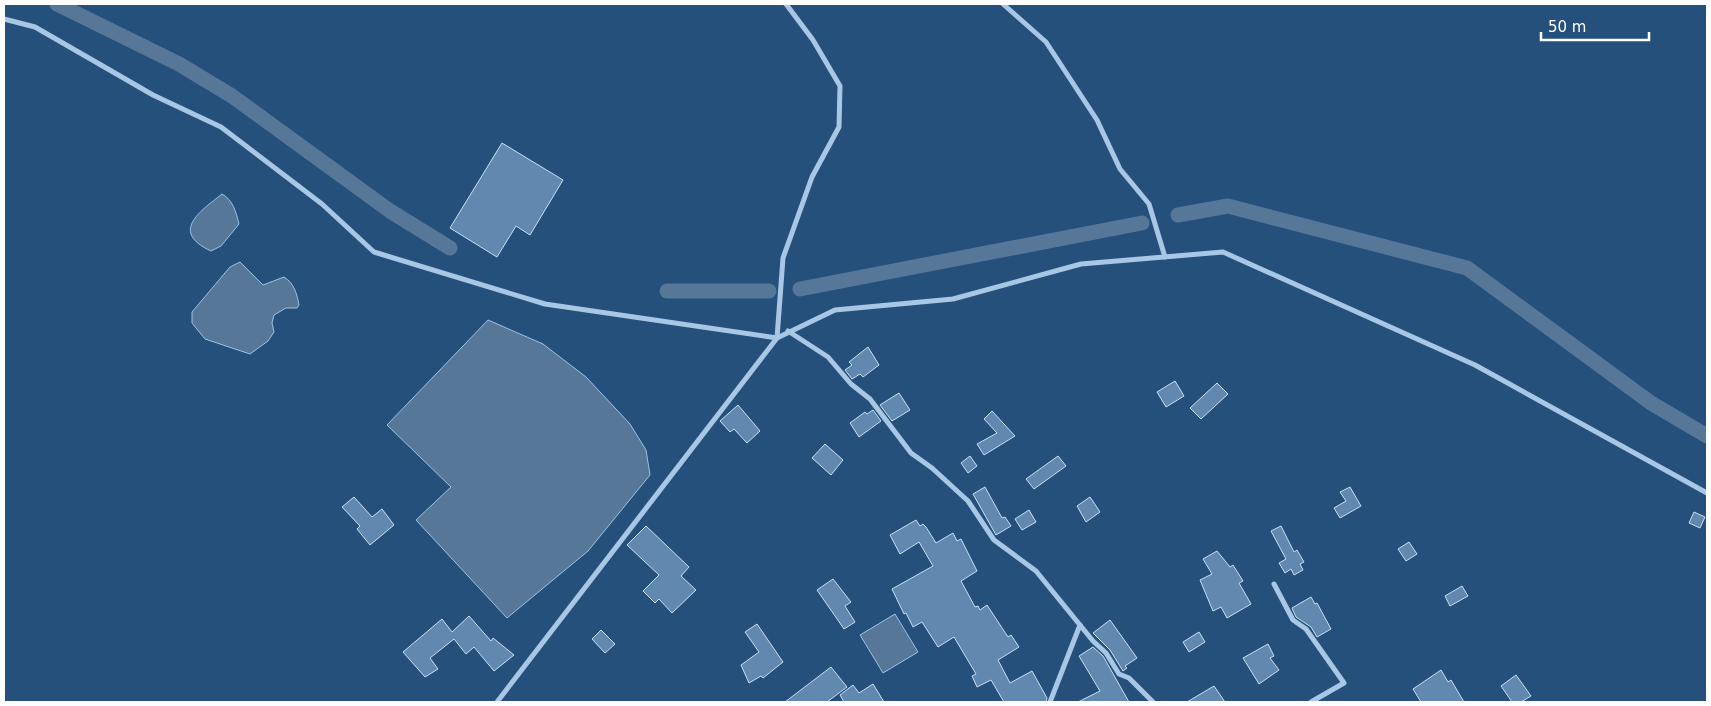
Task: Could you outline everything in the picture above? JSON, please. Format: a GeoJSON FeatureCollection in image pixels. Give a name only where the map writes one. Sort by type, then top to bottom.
{"type":"FeatureCollection","features":[{"type":"Feature","properties":{"kind":"street"},"geometry":{"type":"LineString","coordinates":[[777,338],[783,258],[812,177],[839,127],[840,86],[812,40],[786,4]]}},
{"type":"Feature","properties":{"kind":"street"},"geometry":{"type":"LineString","coordinates":[[1003,4],[1046,42],[1097,120],[1120,169],[1149,204],[1164,257]]}},
{"type":"Feature","properties":{"kind":"street"},"geometry":{"type":"LineString","coordinates":[[4,19],[35,27],[153,95],[221,127],[322,204],[374,252],[545,304],[777,338]]}},
{"type":"Feature","properties":{"kind":"street"},"geometry":{"type":"LineString","coordinates":[[497,702],[777,338],[788,331],[835,310],[953,299],[1081,264],[1222,252],[1475,365],[1707,494]]}},
{"type":"Feature","properties":{"kind":"street"},"geometry":{"type":"LineString","coordinates":[[788,331],[828,357],[851,384],[870,398],[911,453],[932,468],[968,501],[994,540],[1036,571],[1080,625],[1106,653],[1119,674],[1129,678],[1153,702]]}},
{"type":"Feature","properties":{"kind":"street"},"geometry":{"type":"LineString","coordinates":[[1274,584],[1292,620],[1306,629],[1344,683],[1311,702]]}},
{"type":"Feature","properties":{"kind":"street"},"geometry":{"type":"LineString","coordinates":[[1050,702],[1080,625]]}},
{"type":"Feature","properties":{"kind":"water"},"geometry":{"type":"Polygon","coordinates":[[[222,194],[231,203],[239,224],[221,246],[211,251],[192,237],[190,229],[192,222],[198,215],[222,194]]]}},
{"type":"Feature","properties":{"kind":"water"},"geometry":{"type":"Polygon","coordinates":[[[240,262],[263,285],[284,277],[287,279],[294,289],[299,305],[297,308],[286,308],[274,315],[272,323],[274,332],[268,341],[250,354],[205,339],[192,323],[192,312],[230,267],[240,262]]]}},
{"type":"Feature","properties":{"kind":"water"},"geometry":{"type":"Polygon","coordinates":[[[488,320],[543,344],[586,377],[630,424],[646,450],[650,475],[588,551],[507,618],[416,520],[451,487],[387,425],[488,320]]]}},
{"type":"Feature","properties":{"kind":"water"},"geometry":{"type":"Polygon","coordinates":[[[895,614],[918,652],[883,673],[860,635],[895,614]]]}},
{"type":"Feature","properties":{"kind":"building"},"geometry":{"type":"Polygon","coordinates":[[[502,143],[563,180],[530,235],[516,226],[497,257],[450,228],[502,143]]]}},
{"type":"Feature","properties":{"kind":"building"},"geometry":{"type":"Polygon","coordinates":[[[868,347],[879,365],[863,377],[860,374],[852,379],[845,370],[852,365],[849,362],[868,347]]]}},
{"type":"Feature","properties":{"kind":"building"},"geometry":{"type":"Polygon","coordinates":[[[1175,381],[1184,396],[1166,407],[1157,392],[1175,381]]]}},
{"type":"Feature","properties":{"kind":"building"},"geometry":{"type":"Polygon","coordinates":[[[1217,383],[1228,394],[1201,419],[1190,408],[1217,383]]]}},
{"type":"Feature","properties":{"kind":"building"},"geometry":{"type":"Polygon","coordinates":[[[899,393],[910,410],[892,421],[880,405],[899,393]]]}},
{"type":"Feature","properties":{"kind":"building"},"geometry":{"type":"Polygon","coordinates":[[[738,405],[760,431],[747,443],[734,429],[730,432],[720,421],[738,405]]]}},
{"type":"Feature","properties":{"kind":"building"},"geometry":{"type":"Polygon","coordinates":[[[873,410],[881,421],[859,437],[850,423],[865,412],[867,414],[873,410]]]}},
{"type":"Feature","properties":{"kind":"building"},"geometry":{"type":"Polygon","coordinates":[[[992,411],[1015,436],[984,455],[977,444],[997,433],[984,419],[992,411]]]}},
{"type":"Feature","properties":{"kind":"building"},"geometry":{"type":"Polygon","coordinates":[[[825,444],[843,460],[831,475],[812,458],[825,444]]]}},
{"type":"Feature","properties":{"kind":"building"},"geometry":{"type":"Polygon","coordinates":[[[970,456],[977,466],[968,473],[961,463],[970,456]]]}},
{"type":"Feature","properties":{"kind":"building"},"geometry":{"type":"Polygon","coordinates":[[[1058,456],[1066,466],[1034,489],[1026,479],[1058,456]]]}},
{"type":"Feature","properties":{"kind":"building"},"geometry":{"type":"Polygon","coordinates":[[[985,487],[1002,518],[1005,517],[1011,526],[996,535],[973,494],[985,487]]]}},
{"type":"Feature","properties":{"kind":"building"},"geometry":{"type":"Polygon","coordinates":[[[1350,487],[1361,506],[1340,518],[1334,508],[1346,501],[1340,492],[1350,487]]]}},
{"type":"Feature","properties":{"kind":"building"},"geometry":{"type":"Polygon","coordinates":[[[354,497],[372,517],[382,509],[394,525],[370,545],[357,529],[360,526],[342,507],[354,497]]]}},
{"type":"Feature","properties":{"kind":"building"},"geometry":{"type":"Polygon","coordinates":[[[1090,497],[1100,512],[1086,522],[1077,506],[1090,497]]]}},
{"type":"Feature","properties":{"kind":"building"},"geometry":{"type":"Polygon","coordinates":[[[1029,510],[1036,522],[1022,530],[1015,519],[1029,510]]]}},
{"type":"Feature","properties":{"kind":"building"},"geometry":{"type":"Polygon","coordinates":[[[1694,512],[1705,517],[1700,528],[1689,523],[1694,512]]]}},
{"type":"Feature","properties":{"kind":"building"},"geometry":{"type":"Polygon","coordinates":[[[916,520],[920,526],[923,524],[926,527],[936,543],[953,533],[957,541],[961,539],[977,571],[961,581],[975,607],[978,606],[980,610],[987,605],[1008,637],[1011,635],[1019,647],[998,660],[1010,683],[1032,671],[1047,698],[1046,702],[1004,702],[991,680],[977,687],[972,676],[976,674],[954,637],[938,647],[922,622],[913,627],[906,613],[904,614],[892,589],[933,566],[919,542],[900,554],[890,535],[916,520]]]}},
{"type":"Feature","properties":{"kind":"building"},"geometry":{"type":"Polygon","coordinates":[[[646,526],[689,567],[681,576],[696,590],[672,613],[659,599],[655,603],[643,591],[659,575],[627,545],[646,526]]]}},
{"type":"Feature","properties":{"kind":"building"},"geometry":{"type":"Polygon","coordinates":[[[1281,526],[1294,552],[1297,550],[1304,562],[1300,564],[1303,570],[1294,575],[1291,569],[1285,573],[1279,563],[1286,559],[1271,531],[1281,526]]]}},
{"type":"Feature","properties":{"kind":"building"},"geometry":{"type":"Polygon","coordinates":[[[1409,542],[1417,554],[1406,561],[1398,549],[1409,542]]]}},
{"type":"Feature","properties":{"kind":"building"},"geometry":{"type":"Polygon","coordinates":[[[1217,551],[1230,567],[1233,565],[1243,581],[1239,583],[1251,604],[1227,618],[1221,607],[1213,611],[1200,580],[1212,574],[1203,559],[1217,551]]]}},
{"type":"Feature","properties":{"kind":"building"},"geometry":{"type":"Polygon","coordinates":[[[833,579],[851,602],[845,606],[855,622],[844,629],[817,590],[833,579]]]}},
{"type":"Feature","properties":{"kind":"building"},"geometry":{"type":"Polygon","coordinates":[[[1462,586],[1468,596],[1450,606],[1445,596],[1462,586]]]}},
{"type":"Feature","properties":{"kind":"building"},"geometry":{"type":"Polygon","coordinates":[[[1311,597],[1315,604],[1317,603],[1331,629],[1317,637],[1311,627],[1296,617],[1292,608],[1311,597]]]}},
{"type":"Feature","properties":{"kind":"building"},"geometry":{"type":"Polygon","coordinates":[[[469,616],[491,641],[493,638],[514,655],[494,671],[474,647],[466,654],[454,639],[430,658],[438,669],[425,677],[403,652],[442,619],[452,632],[469,616]]]}},
{"type":"Feature","properties":{"kind":"building"},"geometry":{"type":"Polygon","coordinates":[[[1110,620],[1137,658],[1125,666],[1127,668],[1123,671],[1110,650],[1093,633],[1110,620]]]}},
{"type":"Feature","properties":{"kind":"building"},"geometry":{"type":"Polygon","coordinates":[[[757,624],[783,662],[763,678],[761,676],[749,683],[741,665],[759,652],[745,632],[757,624]]]}},
{"type":"Feature","properties":{"kind":"building"},"geometry":{"type":"Polygon","coordinates":[[[601,630],[615,644],[605,653],[592,639],[601,630]]]}},
{"type":"Feature","properties":{"kind":"building"},"geometry":{"type":"Polygon","coordinates":[[[1199,632],[1205,642],[1189,652],[1183,642],[1199,632]]]}},
{"type":"Feature","properties":{"kind":"building"},"geometry":{"type":"Polygon","coordinates":[[[1268,644],[1274,656],[1270,658],[1279,670],[1259,684],[1243,658],[1268,644]]]}},
{"type":"Feature","properties":{"kind":"building"},"geometry":{"type":"Polygon","coordinates":[[[1093,647],[1103,656],[1129,702],[1078,702],[1100,691],[1079,656],[1093,647]]]}},
{"type":"Feature","properties":{"kind":"building"},"geometry":{"type":"Polygon","coordinates":[[[831,667],[847,687],[827,702],[785,702],[831,667]]]}},
{"type":"Feature","properties":{"kind":"building"},"geometry":{"type":"Polygon","coordinates":[[[1441,670],[1448,682],[1451,680],[1464,702],[1421,702],[1413,689],[1441,670]]]}},
{"type":"Feature","properties":{"kind":"building"},"geometry":{"type":"Polygon","coordinates":[[[1516,675],[1531,696],[1521,702],[1512,702],[1501,686],[1516,675]]]}},
{"type":"Feature","properties":{"kind":"building"},"geometry":{"type":"Polygon","coordinates":[[[873,684],[884,702],[844,702],[840,695],[853,685],[859,693],[873,684]]]}},
{"type":"Feature","properties":{"kind":"building"},"geometry":{"type":"Polygon","coordinates":[[[1214,686],[1225,702],[1187,702],[1214,686]]]}},
{"type":"Feature","properties":{"kind":"waterway"},"geometry":{"type":"LineString","coordinates":[[57,4],[179,64],[232,96],[390,211],[450,248]]}},
{"type":"Feature","properties":{"kind":"waterway"},"geometry":{"type":"LineString","coordinates":[[1178,215],[1228,206],[1467,268],[1651,403],[1707,436]]}},
{"type":"Feature","properties":{"kind":"waterway"},"geometry":{"type":"LineString","coordinates":[[800,289],[1142,223]]}},
{"type":"Feature","properties":{"kind":"waterway"},"geometry":{"type":"LineString","coordinates":[[667,291],[769,291]]}}]}
